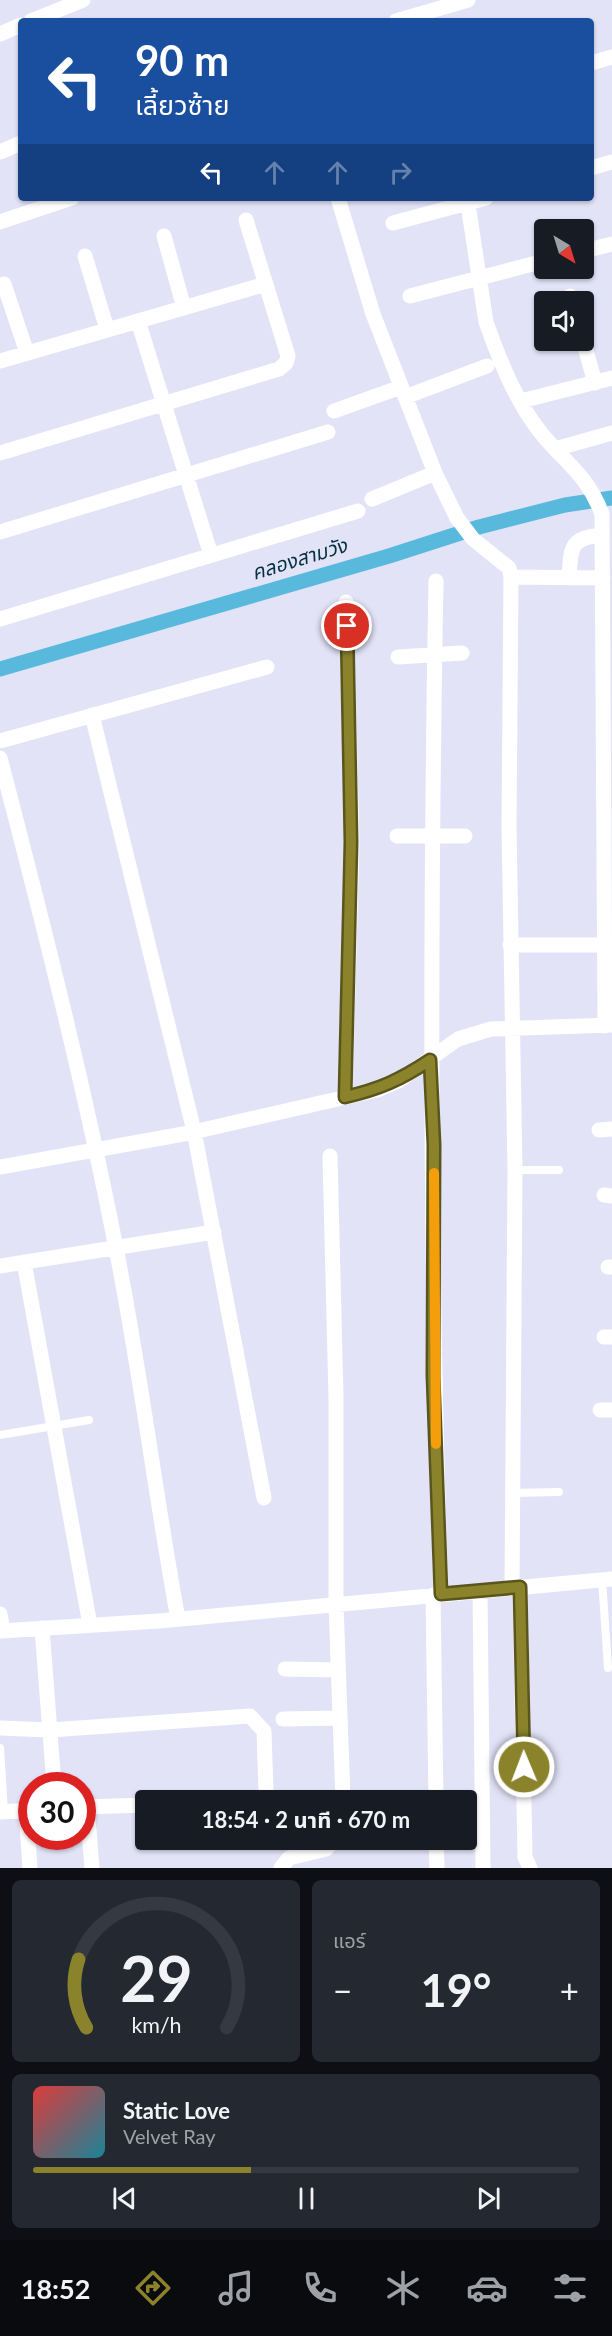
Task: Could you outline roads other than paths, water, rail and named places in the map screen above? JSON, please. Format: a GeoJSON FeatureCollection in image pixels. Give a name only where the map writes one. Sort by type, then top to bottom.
{"type":"FeatureCollection","features":[{"type":"Feature","properties":{"kind":"street"},"geometry":{"type":"LineString","coordinates":[[38,18],[82,0]]}},
{"type":"Feature","properties":{"kind":"street"},"geometry":{"type":"LineString","coordinates":[[406,18],[468,0]]}},
{"type":"Feature","properties":{"kind":"street"},"geometry":{"type":"LineString","coordinates":[[0,34],[18,26]]}},
{"type":"Feature","properties":{"kind":"street"},"geometry":{"type":"LineString","coordinates":[[594,62],[612,57]]}},
{"type":"Feature","properties":{"kind":"street"},"geometry":{"type":"LineString","coordinates":[[0,152],[18,144]]}},
{"type":"Feature","properties":{"kind":"street"},"geometry":{"type":"LineString","coordinates":[[594,167],[612,162]]}},
{"type":"Feature","properties":{"kind":"street"},"geometry":{"type":"LineString","coordinates":[[0,222],[63,201]]}},
{"type":"Feature","properties":{"kind":"street"},"geometry":{"type":"LineString","coordinates":[[339,201],[373,314],[435,473],[457,518],[473,539],[509,568],[511,577],[510,945],[515,1170],[514,1493],[525,1857],[530,1868]]}},
{"type":"Feature","properties":{"kind":"street"},"geometry":{"type":"LineString","coordinates":[[1,1164],[194,1131],[377,1090],[400,1080],[458,1039],[491,1029],[609,1026],[608,643],[602,514],[592,490],[541,432],[521,402],[486,322],[468,201],[393,223]]}},
{"type":"Feature","properties":{"kind":"street"},"geometry":{"type":"LineString","coordinates":[[0,453],[279,369],[286,363],[288,356],[246,220]]}},
{"type":"Feature","properties":{"kind":"street"},"geometry":{"type":"LineString","coordinates":[[164,236],[184,308]]}},
{"type":"Feature","properties":{"kind":"street"},"geometry":{"type":"LineString","coordinates":[[594,248],[612,244]]}},
{"type":"Feature","properties":{"kind":"street"},"geometry":{"type":"LineString","coordinates":[[85,256],[107,329]]}},
{"type":"Feature","properties":{"kind":"street"},"geometry":{"type":"LineString","coordinates":[[410,296],[534,264]]}},
{"type":"Feature","properties":{"kind":"street"},"geometry":{"type":"LineString","coordinates":[[4,284],[27,353]]}},
{"type":"Feature","properties":{"kind":"street"},"geometry":{"type":"LineString","coordinates":[[0,361],[266,284]]}},
{"type":"Feature","properties":{"kind":"street"},"geometry":{"type":"LineString","coordinates":[[138,321],[211,555]]}},
{"type":"Feature","properties":{"kind":"street"},"geometry":{"type":"LineString","coordinates":[[586,351],[595,383]]}},
{"type":"Feature","properties":{"kind":"street"},"geometry":{"type":"LineString","coordinates":[[334,411],[487,366]]}},
{"type":"Feature","properties":{"kind":"street"},"geometry":{"type":"LineString","coordinates":[[521,402],[612,378]]}},
{"type":"Feature","properties":{"kind":"street"},"geometry":{"type":"LineString","coordinates":[[0,532],[328,432]]}},
{"type":"Feature","properties":{"kind":"street"},"geometry":{"type":"LineString","coordinates":[[555,449],[612,433]]}},
{"type":"Feature","properties":{"kind":"street"},"geometry":{"type":"LineString","coordinates":[[372,499],[435,473]]}},
{"type":"Feature","properties":{"kind":"street"},"geometry":{"type":"LineString","coordinates":[[0,619],[358,511]]}},
{"type":"Feature","properties":{"kind":"street"},"geometry":{"type":"LineString","coordinates":[[569,578],[571,549],[578,540],[602,535]]}},
{"type":"Feature","properties":{"kind":"street"},"geometry":{"type":"LineString","coordinates":[[511,577],[569,578],[606,569]]}},
{"type":"Feature","properties":{"kind":"street"},"geometry":{"type":"LineString","coordinates":[[436,581],[430,1060],[434,1145],[436,1790]]}},
{"type":"Feature","properties":{"kind":"street"},"geometry":{"type":"LineString","coordinates":[[345,1097],[351,842],[346,602]]}},
{"type":"Feature","properties":{"kind":"street"},"geometry":{"type":"LineString","coordinates":[[398,657],[462,653]]}},
{"type":"Feature","properties":{"kind":"street"},"geometry":{"type":"LineString","coordinates":[[0,741],[267,667]]}},
{"type":"Feature","properties":{"kind":"street"},"geometry":{"type":"LineString","coordinates":[[92,715],[194,1131],[264,1498]]}},
{"type":"Feature","properties":{"kind":"street"},"geometry":{"type":"LineString","coordinates":[[0,758],[58,977],[96,1149],[116,1246],[178,1619]]}},
{"type":"Feature","properties":{"kind":"street"},"geometry":{"type":"LineString","coordinates":[[397,836],[465,836]]}},
{"type":"Feature","properties":{"kind":"street"},"geometry":{"type":"LineString","coordinates":[[510,945],[608,945]]}},
{"type":"Feature","properties":{"kind":"street"},"geometry":{"type":"LineString","coordinates":[[330,1156],[336,1398],[336,1604],[343,1790]]}},
{"type":"Feature","properties":{"kind":"street"},"geometry":{"type":"LineString","coordinates":[[0,1266],[214,1232]]}},
{"type":"Feature","properties":{"kind":"street"},"geometry":{"type":"LineString","coordinates":[[24,1262],[90,1625]]}},
{"type":"Feature","properties":{"kind":"street"},"geometry":{"type":"LineString","coordinates":[[0,1614],[1,1631],[178,1619],[607,1579]]}},
{"type":"Feature","properties":{"kind":"street"},"geometry":{"type":"LineString","coordinates":[[480,1591],[483,1868]]}},
{"type":"Feature","properties":{"kind":"street"},"geometry":{"type":"LineString","coordinates":[[42,1628],[53,1772]]}},
{"type":"Feature","properties":{"kind":"street"},"geometry":{"type":"LineString","coordinates":[[285,1669],[338,1670]]}},
{"type":"Feature","properties":{"kind":"street"},"geometry":{"type":"LineString","coordinates":[[0,1728],[50,1730],[250,1716],[264,1731],[266,1790]]}},
{"type":"Feature","properties":{"kind":"street"},"geometry":{"type":"LineString","coordinates":[[283,1719],[339,1718]]}},
{"type":"Feature","properties":{"kind":"street"},"geometry":{"type":"LineString","coordinates":[[96,1807],[135,1805]]}},
{"type":"Feature","properties":{"kind":"street"},"geometry":{"type":"LineString","coordinates":[[2,1812],[18,1811]]}},
{"type":"Feature","properties":{"kind":"street"},"geometry":{"type":"LineString","coordinates":[[30,1850],[30,1868]]}},
{"type":"Feature","properties":{"kind":"street"},"geometry":{"type":"LineString","coordinates":[[90,1850],[92,1868]]}},
{"type":"Feature","properties":{"kind":"street"},"geometry":{"type":"LineString","coordinates":[[281,1868],[288,1858],[322,1850]]}},
{"type":"Feature","properties":{"kind":"street"},"geometry":{"type":"LineString","coordinates":[[436,1850],[437,1868]]}},
{"type":"Feature","properties":{"kind":"lane"},"geometry":{"type":"LineString","coordinates":[[515,1170],[559,1170]]}},
{"type":"Feature","properties":{"kind":"lane"},"geometry":{"type":"LineString","coordinates":[[0,1435],[89,1420]]}},
{"type":"Feature","properties":{"kind":"lane"},"geometry":{"type":"LineString","coordinates":[[514,1493],[559,1492]]}},
{"type":"Feature","properties":{"kind":"lane"},"geometry":{"type":"LineString","coordinates":[[607,1579],[608,1668]]}},
{"type":"Feature","properties":{"kind":"lane"},"geometry":{"type":"LineString","coordinates":[[0,1748],[2,1812]]}},
{"type":"Feature","properties":{"kind":"waterway","name":"คลองสามวัง"},"geometry":{"type":"LineString","coordinates":[[0,669],[389,556],[479,527],[565,505],[612,498]]}}]}
